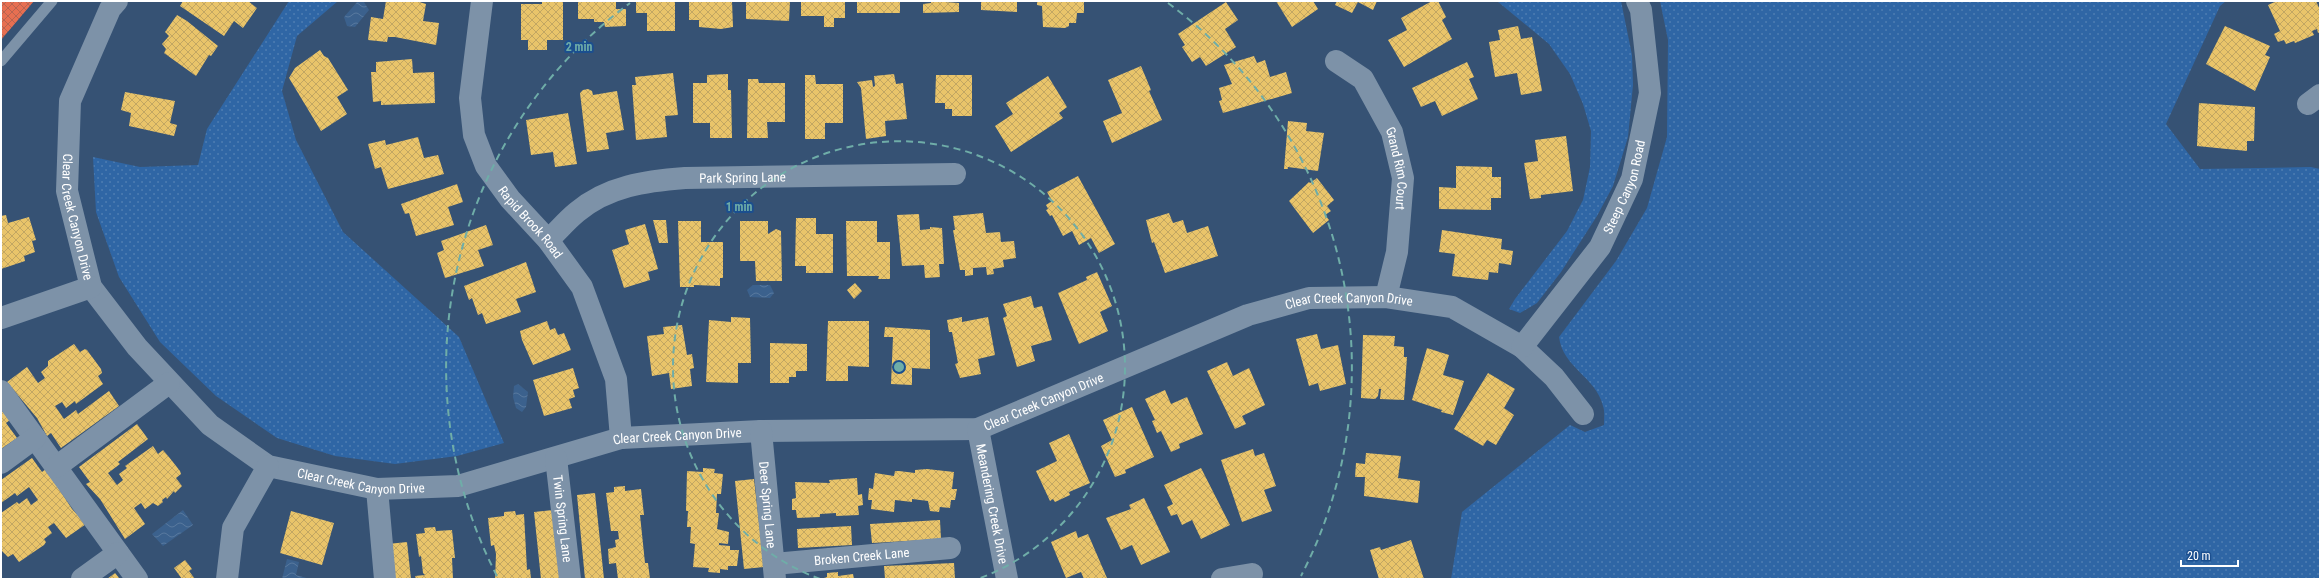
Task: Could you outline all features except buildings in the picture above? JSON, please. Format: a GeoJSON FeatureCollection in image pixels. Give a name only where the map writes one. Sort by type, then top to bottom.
{"type":"FeatureCollection","features":[{"type":"Feature","properties":{"kind":"street","name":"Clear Creek Canyon Drive"},"geometry":{"type":"LineString","coordinates":[[117,1],[110,10],[70,101],[67,191],[91,287],[137,347],[169,383],[210,425],[268,466],[377,489],[458,486],[621,438],[761,431],[978,429],[1248,315],[1309,298],[1386,297],[1452,307],[1522,346],[1554,377],[1583,414]]}},
{"type":"Feature","properties":{"kind":"street","name":"Rapid Brook Road"},"geometry":{"type":"LineString","coordinates":[[482,1],[470,98],[474,135],[486,166],[510,198],[548,240],[582,287],[616,379],[621,438]]}},
{"type":"Feature","properties":{"kind":"street","name":"Steep Canyon Road"},"geometry":{"type":"LineString","coordinates":[[1522,346],[1600,247],[1632,179],[1650,93],[1641,10],[1637,1]]}},
{"type":"Feature","properties":{"kind":"street","name":"Grand Rim Court"},"geometry":{"type":"LineString","coordinates":[[1336,61],[1363,79],[1392,132],[1403,178],[1397,252],[1386,297]]}},
{"type":"Feature","properties":{"kind":"street","name":"Park Spring Lane"},"geometry":{"type":"LineString","coordinates":[[548,240],[577,212],[612,190],[646,181],[693,178],[955,174]]}},
{"type":"Feature","properties":{"kind":"street"},"geometry":{"type":"LineString","coordinates":[[1,318],[91,287]]}},
{"type":"Feature","properties":{"kind":"street"},"geometry":{"type":"LineString","coordinates":[[56,466],[169,383]]}},
{"type":"Feature","properties":{"kind":"street"},"geometry":{"type":"LineString","coordinates":[[1,391],[137,579]]}},
{"type":"Feature","properties":{"kind":"street","name":"Meandering Creek Drive"},"geometry":{"type":"LineString","coordinates":[[978,429],[1007,579]]}},
{"type":"Feature","properties":{"kind":"street","name":"Deer Spring Lane"},"geometry":{"type":"LineString","coordinates":[[761,431],[774,571]]}},
{"type":"Feature","properties":{"kind":"street"},"geometry":{"type":"LineString","coordinates":[[1,463],[35,438]]}},
{"type":"Feature","properties":{"kind":"street","name":"Twin Spring Lane"},"geometry":{"type":"LineString","coordinates":[[556,458],[570,579]]}},
{"type":"Feature","properties":{"kind":"street"},"geometry":{"type":"LineString","coordinates":[[227,579],[233,528],[268,466]]}},
{"type":"Feature","properties":{"kind":"street"},"geometry":{"type":"LineString","coordinates":[[377,489],[385,579]]}},
{"type":"Feature","properties":{"kind":"street","name":"Broken Creek Lane"},"geometry":{"type":"LineString","coordinates":[[774,571],[950,548]]}},
{"type":"Feature","properties":{"kind":"street"},"geometry":{"type":"LineString","coordinates":[[82,579],[118,553]]}},
{"type":"Feature","properties":{"kind":"street"},"geometry":{"type":"LineString","coordinates":[[1222,579],[1252,574]]}},
{"type":"Feature","properties":{"kind":"lane"},"geometry":{"type":"LineString","coordinates":[[1,60],[52,1]]}},
{"type":"Feature","properties":{"kind":"shaded area"},"geometry":{"type":"Polygon","coordinates":[[[289,1],[338,1],[297,36],[282,91],[296,140],[343,232],[459,337],[504,443],[457,456],[395,464],[335,456],[277,438],[216,396],[160,342],[119,277],[96,212],[93,157],[140,167],[198,165],[207,129],[289,1]]]}},
{"type":"Feature","properties":{"kind":"shaded area"},"geometry":{"type":"Polygon","coordinates":[[[1497,1],[1621,1],[1632,55],[1633,85],[1628,137],[1613,186],[1597,216],[1561,272],[1537,303],[1520,313],[1509,309],[1567,231],[1583,200],[1590,167],[1591,131],[1583,104],[1570,74],[1549,44],[1497,1]]]}},
{"type":"Feature","properties":{"kind":"shaded area"},"geometry":{"type":"Polygon","coordinates":[[[1660,1],[2226,1],[2220,6],[2166,124],[2200,169],[2311,167],[2320,169],[2320,579],[1451,579],[1462,512],[1570,425],[1585,432],[1604,425],[1604,410],[1599,396],[1594,387],[1567,357],[1562,348],[1559,337],[1616,261],[1647,208],[1667,137],[1668,40],[1660,1]]]}},
{"type":"Feature","properties":{"kind":"water"},"geometry":{"type":"Polygon","coordinates":[[[358,1],[364,2],[369,10],[355,27],[347,26],[344,17],[358,1]]]}},
{"type":"Feature","properties":{"kind":"water"},"geometry":{"type":"Polygon","coordinates":[[[753,285],[770,285],[774,293],[770,298],[750,297],[747,290],[753,285]]]}},
{"type":"Feature","properties":{"kind":"water"},"geometry":{"type":"Polygon","coordinates":[[[518,384],[528,392],[526,407],[522,412],[516,408],[513,397],[514,386],[518,384]]]}},
{"type":"Feature","properties":{"kind":"water"},"geometry":{"type":"Polygon","coordinates":[[[183,510],[193,525],[163,546],[152,534],[183,510]]]}},
{"type":"Feature","properties":{"kind":"water"},"geometry":{"type":"Polygon","coordinates":[[[287,559],[299,562],[296,575],[310,579],[282,579],[287,559]]]}}]}
